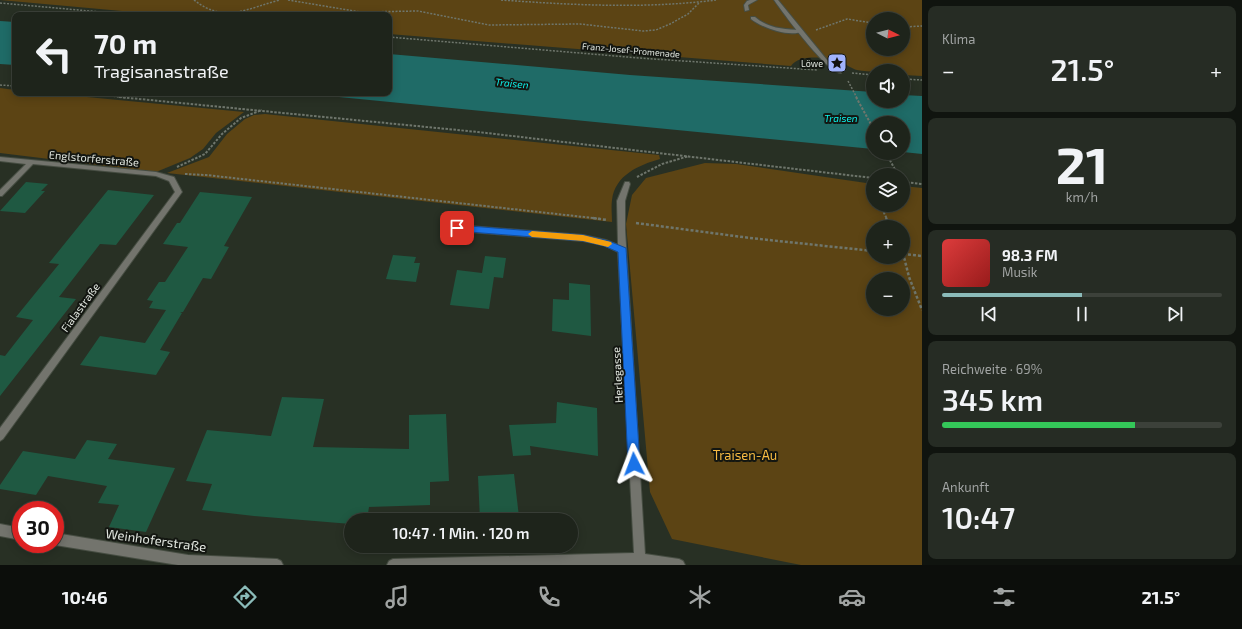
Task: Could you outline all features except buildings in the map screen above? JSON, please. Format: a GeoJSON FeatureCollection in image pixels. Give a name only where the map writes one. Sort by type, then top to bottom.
{"type":"FeatureCollection","features":[{"type":"Feature","properties":{"kind":"street"},"geometry":{"type":"LineString","coordinates":[[747,10],[746,5],[755,0]]}},
{"type":"Feature","properties":{"kind":"street"},"geometry":{"type":"LineString","coordinates":[[776,0],[825,61],[839,72]]}},
{"type":"Feature","properties":{"kind":"street"},"geometry":{"type":"LineString","coordinates":[[753,18],[760,26],[773,30],[801,31]]}},
{"type":"Feature","properties":{"kind":"street","name":"Englstorferstraße"},"geometry":{"type":"LineString","coordinates":[[0,159],[156,174],[172,179],[179,192]]}},
{"type":"Feature","properties":{"kind":"street"},"geometry":{"type":"LineString","coordinates":[[0,194],[31,162]]}},
{"type":"Feature","properties":{"kind":"street","name":"Herlegasse"},"geometry":{"type":"LineString","coordinates":[[627,184],[621,201],[640,562]]}},
{"type":"Feature","properties":{"kind":"street","name":"Fialastraße"},"geometry":{"type":"LineString","coordinates":[[0,436],[179,192]]}},
{"type":"Feature","properties":{"kind":"street"},"geometry":{"type":"LineString","coordinates":[[457,228],[583,238],[606,243],[623,251]]}},
{"type":"Feature","properties":{"kind":"street"},"geometry":{"type":"LineString","coordinates":[[0,530],[12,532]]}},
{"type":"Feature","properties":{"kind":"street","name":"Weinhoferstraße"},"geometry":{"type":"LineString","coordinates":[[64,540],[188,561],[277,565]]}},
{"type":"Feature","properties":{"kind":"street"},"geometry":{"type":"LineString","coordinates":[[394,565],[640,562],[679,565]]}},
{"type":"Feature","properties":{"kind":"path"},"geometry":{"type":"LineString","coordinates":[[194,0],[200,7],[215,12]]}},
{"type":"Feature","properties":{"kind":"path"},"geometry":{"type":"LineString","coordinates":[[243,12],[280,0]]}},
{"type":"Feature","properties":{"kind":"path"},"geometry":{"type":"LineString","coordinates":[[288,0],[360,12],[418,11],[489,25],[580,24],[643,31],[656,30],[670,24],[688,14],[700,2]]}},
{"type":"Feature","properties":{"kind":"path"},"geometry":{"type":"LineString","coordinates":[[501,0],[624,7],[646,7],[716,0]]}},
{"type":"Feature","properties":{"kind":"path"},"geometry":{"type":"LineString","coordinates":[[0,3],[100,12]]}},
{"type":"Feature","properties":{"kind":"path"},"geometry":{"type":"LineString","coordinates":[[801,31],[822,29],[843,20],[850,19],[866,22]]}},
{"type":"Feature","properties":{"kind":"path"},"geometry":{"type":"LineString","coordinates":[[910,27],[922,26]]}},
{"type":"Feature","properties":{"kind":"path"},"geometry":{"type":"LineString","coordinates":[[640,27],[643,31]]}},
{"type":"Feature","properties":{"kind":"path","name":"Franz-Josef-Promenade"},"geometry":{"type":"LineString","coordinates":[[392,37],[866,75]]}},
{"type":"Feature","properties":{"kind":"path"},"geometry":{"type":"LineString","coordinates":[[846,78],[867,116]]}},
{"type":"Feature","properties":{"kind":"path"},"geometry":{"type":"LineString","coordinates":[[910,79],[922,80]]}},
{"type":"Feature","properties":{"kind":"path"},"geometry":{"type":"LineString","coordinates":[[0,85],[12,86]]}},
{"type":"Feature","properties":{"kind":"path"},"geometry":{"type":"LineString","coordinates":[[114,96],[263,110],[692,156],[866,177]]}},
{"type":"Feature","properties":{"kind":"path"},"geometry":{"type":"LineString","coordinates":[[156,174],[184,164],[205,154],[222,134],[241,118],[263,110]]}},
{"type":"Feature","properties":{"kind":"path"},"geometry":{"type":"LineString","coordinates":[[627,184],[647,170],[672,160],[692,156]]}},
{"type":"Feature","properties":{"kind":"path"},"geometry":{"type":"LineString","coordinates":[[156,174],[206,175],[866,250]]}},
{"type":"Feature","properties":{"kind":"path"},"geometry":{"type":"LineString","coordinates":[[910,183],[922,184]]}},
{"type":"Feature","properties":{"kind":"path"},"geometry":{"type":"LineString","coordinates":[[910,255],[922,256]]}},
{"type":"Feature","properties":{"kind":"path"},"geometry":{"type":"LineString","coordinates":[[906,264],[922,310]]}},
{"type":"Feature","properties":{"kind":"green space"},"geometry":{"type":"Polygon","coordinates":[[[0,0],[922,0],[922,76],[910,75],[910,64],[866,64],[866,71],[853,69],[841,62],[822,58],[807,58],[795,62],[791,66],[392,34],[392,12],[133,12],[0,0]]]}},
{"type":"Feature","properties":{"kind":"green space"},"geometry":{"type":"Polygon","coordinates":[[[0,88],[12,90],[12,96],[76,96],[244,112],[216,133],[203,149],[190,158],[156,172],[0,153],[0,88]]]}},
{"type":"Feature","properties":{"kind":"green space"},"geometry":{"type":"Polygon","coordinates":[[[265,114],[659,155],[660,159],[644,164],[629,172],[618,184],[614,191],[612,200],[612,222],[167,173],[209,157],[227,134],[245,119],[254,115],[265,114]]]}},
{"type":"Feature","properties":{"kind":"green space","name":"Traisen-Au"},"geometry":{"type":"Polygon","coordinates":[[[705,163],[736,164],[866,183],[866,212],[910,212],[910,187],[922,188],[922,565],[801,565],[672,539],[650,492],[626,224],[632,195],[646,178],[705,163]]]}},
{"type":"Feature","properties":{"kind":"water"},"geometry":{"type":"Polygon","coordinates":[[[0,21],[12,22],[12,65],[0,64],[0,21]]]}},
{"type":"Feature","properties":{"kind":"water","name":"Traisen"},"geometry":{"type":"Polygon","coordinates":[[[392,54],[630,75],[866,92],[866,108],[910,108],[910,95],[922,96],[922,154],[910,153],[910,116],[866,116],[866,148],[329,96],[392,96],[392,54]]]}},
{"type":"Feature","properties":{"kind":"slow traffic"},"geometry":{"type":"LineString","coordinates":[[532,234],[583,238],[608,244]]}},
{"type":"Feature","properties":{"kind":"place","name":"Löwe"},"geometry":{"type":"Point","coordinates":[837,63]}},
{"type":"Feature","properties":{"kind":"route"},"geometry":{"type":"LineString","coordinates":[[457,228],[583,238],[606,243],[623,251],[634,464]]}}]}
